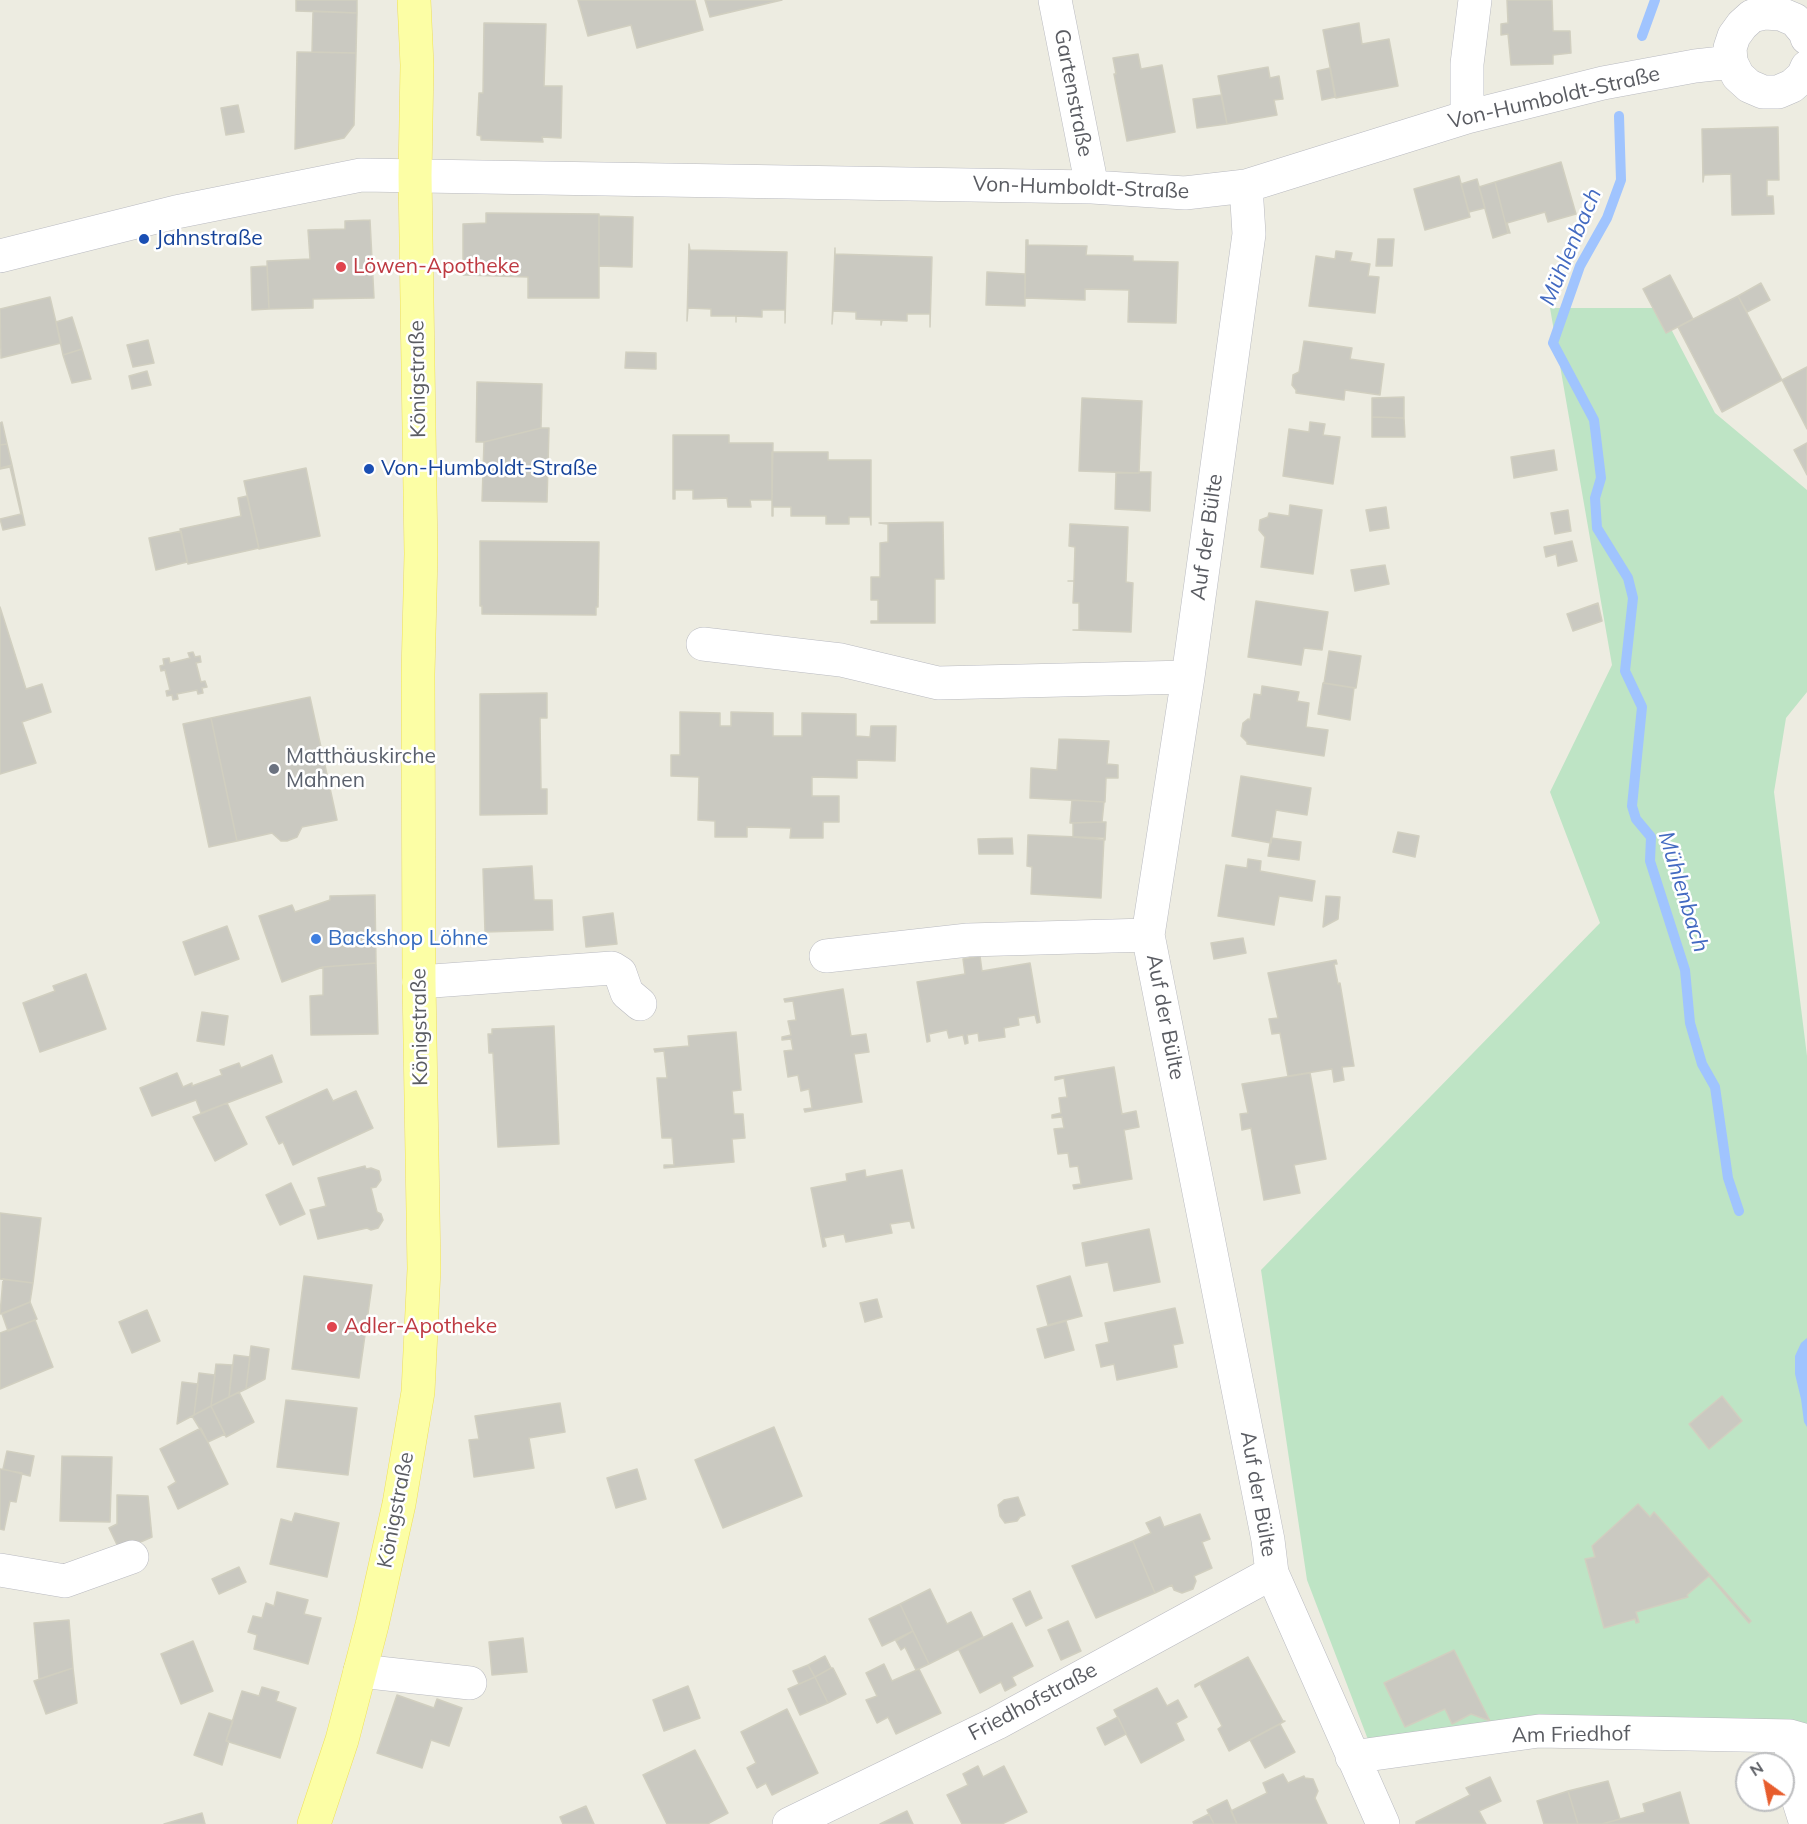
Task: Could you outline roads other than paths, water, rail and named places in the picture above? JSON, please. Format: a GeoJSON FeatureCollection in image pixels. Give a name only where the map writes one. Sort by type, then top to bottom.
{"type":"FeatureCollection","features":[{"type":"Feature","properties":{"kind":"main road","name":"Königstraße"},"geometry":{"type":"LineString","coordinates":[[314,1824],[342,1740],[360,1671],[399,1504],[418,1392],[424,1269],[419,982],[418,674],[421,554],[415,175],[417,65],[414,0]]}},
{"type":"Feature","properties":{"kind":"street","name":"Gartenstraße"},"geometry":{"type":"LineString","coordinates":[[1055,0],[1092,187]]}},
{"type":"Feature","properties":{"kind":"street"},"geometry":{"type":"LineString","coordinates":[[1467,117],[1467,64],[1475,0]]}},
{"type":"Feature","properties":{"kind":"street"},"geometry":{"type":"LineString","coordinates":[[1807,38],[1795,20],[1764,6],[1742,25],[1734,36],[1730,48],[1731,62],[1738,76],[1749,86],[1763,92],[1778,92],[1792,86],[1803,76],[1807,67]]}},
{"type":"Feature","properties":{"kind":"street","name":"Von-Humboldt-Straße"},"geometry":{"type":"LineString","coordinates":[[415,175],[1092,187],[1185,193],[1246,186],[1467,117],[1603,83],[1695,66],[1731,62]]}},
{"type":"Feature","properties":{"kind":"street"},"geometry":{"type":"LineString","coordinates":[[1,251],[176,212],[361,175],[415,175]]}},
{"type":"Feature","properties":{"kind":"street","name":"Auf der Bülte"},"geometry":{"type":"LineString","coordinates":[[1246,186],[1249,234],[1188,677],[1148,935],[1266,1528],[1272,1573],[1383,1824]]}},
{"type":"Feature","properties":{"kind":"street"},"geometry":{"type":"LineString","coordinates":[[703,644],[842,660],[938,683],[1188,677]]}},
{"type":"Feature","properties":{"kind":"street"},"geometry":{"type":"LineString","coordinates":[[826,956],[968,940],[1148,935]]}},
{"type":"Feature","properties":{"kind":"street"},"geometry":{"type":"LineString","coordinates":[[419,982],[612,968],[620,973],[627,993],[640,1004]]}},
{"type":"Feature","properties":{"kind":"street"},"geometry":{"type":"LineString","coordinates":[[0,1570],[66,1581],[132,1557]]}},
{"type":"Feature","properties":{"kind":"street","name":"Friedhofstraße"},"geometry":{"type":"LineString","coordinates":[[789,1824],[997,1723],[1272,1573]]}},
{"type":"Feature","properties":{"kind":"street"},"geometry":{"type":"LineString","coordinates":[[360,1671],[470,1683]]}},
{"type":"Feature","properties":{"kind":"street","name":"Am Friedhof"},"geometry":{"type":"LineString","coordinates":[[1352,1757],[1539,1731],[1799,1738],[1795,1789],[1806,1824]]}},
{"type":"Feature","properties":{"kind":"water"},"geometry":{"type":"Polygon","coordinates":[[[1807,1338],[1807,1427],[1804,1422],[1795,1374],[1795,1356],[1801,1343],[1807,1338]]]}},
{"type":"Feature","properties":{"kind":"waterway","name":"Mühlenbach"},"geometry":{"type":"LineString","coordinates":[[1642,36],[1655,0]]}},
{"type":"Feature","properties":{"kind":"waterway","name":"Mühlenbach"},"geometry":{"type":"LineString","coordinates":[[1619,116],[1621,180],[1607,218],[1580,266],[1553,343],[1594,420],[1601,478],[1595,498],[1597,528],[1628,578],[1633,598],[1625,671],[1642,707],[1632,806],[1636,819],[1651,837],[1650,861],[1685,970],[1690,1023],[1702,1064],[1715,1087],[1728,1178],[1739,1211]]}},
{"type":"Feature","properties":{"kind":"place","name":"Jahnstraße"},"geometry":{"type":"Point","coordinates":[144,239]}},
{"type":"Feature","properties":{"kind":"place","name":"Löwen-Apotheke"},"geometry":{"type":"Point","coordinates":[341,267]}},
{"type":"Feature","properties":{"kind":"place","name":"Von-Humboldt-Straße"},"geometry":{"type":"Point","coordinates":[369,469]}},
{"type":"Feature","properties":{"kind":"place","name":"Matthäuskirche Mahnen"},"geometry":{"type":"Point","coordinates":[274,769]}},
{"type":"Feature","properties":{"kind":"place","name":"Backshop Löhne"},"geometry":{"type":"Point","coordinates":[316,939]}},
{"type":"Feature","properties":{"kind":"place","name":"Adler-Apotheke"},"geometry":{"type":"Point","coordinates":[332,1327]}}]}
